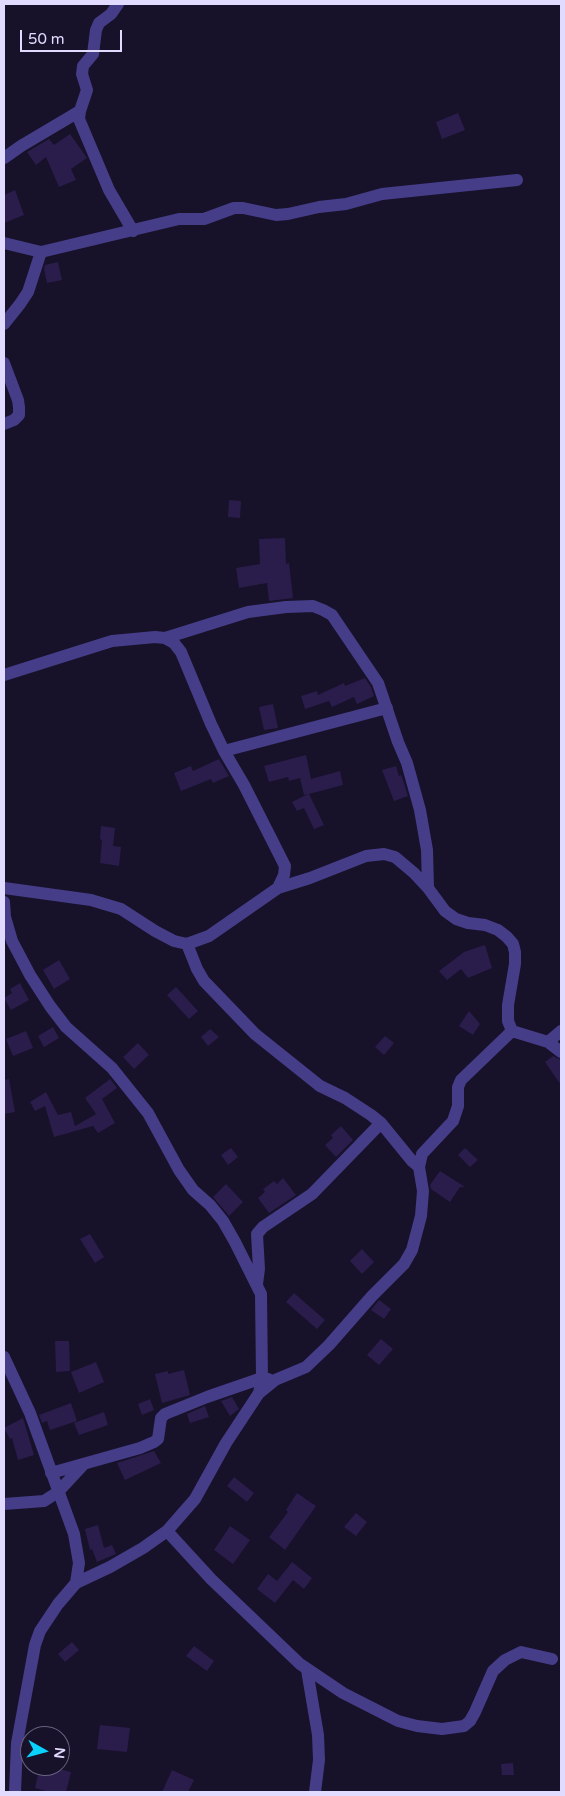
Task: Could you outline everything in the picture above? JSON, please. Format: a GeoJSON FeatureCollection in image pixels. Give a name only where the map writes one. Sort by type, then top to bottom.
{"type":"FeatureCollection","features":[{"type":"Feature","properties":{"kind":"street"},"geometry":{"type":"LineString","coordinates":[[118,4],[99,23],[96,30],[93,54],[82,70],[87,90],[79,119],[109,190],[133,231]]}},
{"type":"Feature","properties":{"kind":"street"},"geometry":{"type":"LineString","coordinates":[[4,158],[80,111]]}},
{"type":"Feature","properties":{"kind":"street"},"geometry":{"type":"LineString","coordinates":[[4,243],[41,252],[179,220],[204,219],[234,208],[276,215],[288,214],[346,204],[382,194],[516,180]]}},
{"type":"Feature","properties":{"kind":"street"},"geometry":{"type":"LineString","coordinates":[[4,324],[28,292],[41,252]]}},
{"type":"Feature","properties":{"kind":"street"},"geometry":{"type":"LineString","coordinates":[[4,363],[18,400],[19,415],[14,420],[4,424]]}},
{"type":"Feature","properties":{"kind":"street"},"geometry":{"type":"LineString","coordinates":[[4,675],[112,641],[155,637],[165,638],[248,612],[286,606],[313,606],[332,615],[378,683],[407,762],[420,810],[427,850],[428,888]]}},
{"type":"Feature","properties":{"kind":"street"},"geometry":{"type":"LineString","coordinates":[[165,638],[174,643],[181,652],[224,751],[244,785],[285,866],[292,873],[310,878]]}},
{"type":"Feature","properties":{"kind":"street"},"geometry":{"type":"LineString","coordinates":[[224,751],[386,708]]}},
{"type":"Feature","properties":{"kind":"street"},"geometry":{"type":"LineString","coordinates":[[4,890],[91,900],[129,914],[174,941],[186,944],[209,936],[278,888],[310,878],[366,856],[384,854],[395,857],[405,863],[428,888],[444,911],[456,919],[485,925],[498,930],[513,944],[515,964],[508,1005],[508,1021],[512,1031]]}},
{"type":"Feature","properties":{"kind":"street"},"geometry":{"type":"LineString","coordinates":[[278,888],[284,876],[285,866]]}},
{"type":"Feature","properties":{"kind":"street"},"geometry":{"type":"LineString","coordinates":[[4,902],[5,917],[12,941],[30,975],[50,1006],[66,1027],[112,1068],[148,1113],[179,1170],[193,1190],[210,1205],[223,1221],[257,1284],[261,1294],[262,1378],[259,1393]]}},
{"type":"Feature","properties":{"kind":"street"},"geometry":{"type":"LineString","coordinates":[[186,944],[204,981],[256,1034],[320,1086],[357,1105],[381,1124],[412,1161],[421,1161]]}},
{"type":"Feature","properties":{"kind":"street"},"geometry":{"type":"LineString","coordinates":[[512,1031],[548,1042],[561,1052]]}},
{"type":"Feature","properties":{"kind":"street"},"geometry":{"type":"LineString","coordinates":[[76,1583],[110,1567],[168,1531],[195,1499],[226,1443],[259,1393],[275,1380],[306,1367],[404,1264],[412,1250],[421,1216],[423,1191],[421,1161],[453,1121],[458,1106],[458,1087],[461,1080],[512,1031]]}},
{"type":"Feature","properties":{"kind":"street"},"geometry":{"type":"LineString","coordinates":[[548,1042],[561,1031]]}},
{"type":"Feature","properties":{"kind":"street"},"geometry":{"type":"LineString","coordinates":[[257,1284],[259,1269],[257,1234],[263,1226],[312,1194],[381,1124]]}},
{"type":"Feature","properties":{"kind":"street"},"geometry":{"type":"LineString","coordinates":[[4,1357],[30,1413],[74,1534],[78,1551],[79,1573],[76,1583],[58,1604],[40,1631],[35,1645],[17,1743],[15,1792]]}},
{"type":"Feature","properties":{"kind":"street"},"geometry":{"type":"LineString","coordinates":[[51,1473],[140,1448],[158,1439],[161,1418],[165,1414],[262,1378],[275,1380]]}},
{"type":"Feature","properties":{"kind":"street"},"geometry":{"type":"LineString","coordinates":[[4,1504],[44,1501],[58,1492],[86,1463]]}},
{"type":"Feature","properties":{"kind":"street"},"geometry":{"type":"LineString","coordinates":[[168,1531],[211,1579],[307,1670],[369,1708],[398,1721],[417,1726],[442,1729],[464,1726],[470,1721],[493,1671],[512,1655],[521,1652],[552,1659]]}},
{"type":"Feature","properties":{"kind":"street"},"geometry":{"type":"LineString","coordinates":[[307,1670],[318,1735],[319,1760],[315,1792]]}},
{"type":"Feature","properties":{"kind":"building"},"geometry":{"type":"Polygon","coordinates":[[[458,113],[465,130],[442,139],[436,122],[458,113]]]}},
{"type":"Feature","properties":{"kind":"building"},"geometry":{"type":"Polygon","coordinates":[[[70,134],[87,158],[71,169],[76,180],[59,187],[46,157],[36,165],[27,152],[49,139],[54,145],[70,134]]]}},
{"type":"Feature","properties":{"kind":"building"},"geometry":{"type":"Polygon","coordinates":[[[15,190],[24,215],[4,223],[4,195],[15,190]]]}},
{"type":"Feature","properties":{"kind":"building"},"geometry":{"type":"Polygon","coordinates":[[[58,262],[62,280],[47,283],[45,265],[58,262]]]}},
{"type":"Feature","properties":{"kind":"building"},"geometry":{"type":"Polygon","coordinates":[[[229,500],[241,501],[240,518],[228,517],[229,500]]]}},
{"type":"Feature","properties":{"kind":"building"},"geometry":{"type":"Polygon","coordinates":[[[285,538],[286,564],[289,563],[293,598],[269,601],[267,583],[239,588],[236,568],[260,564],[259,539],[285,538]]]}},
{"type":"Feature","properties":{"kind":"building"},"geometry":{"type":"Polygon","coordinates":[[[365,678],[374,696],[357,704],[354,697],[332,707],[329,701],[305,709],[301,696],[317,691],[318,695],[344,683],[345,686],[365,678]]]}},
{"type":"Feature","properties":{"kind":"building"},"geometry":{"type":"Polygon","coordinates":[[[273,704],[278,728],[264,730],[259,707],[273,704]]]}},
{"type":"Feature","properties":{"kind":"building"},"geometry":{"type":"Polygon","coordinates":[[[306,755],[311,779],[340,771],[343,785],[309,794],[324,825],[314,829],[304,808],[297,811],[292,802],[308,794],[304,795],[300,778],[289,781],[288,777],[269,782],[264,766],[306,755]]]}},
{"type":"Feature","properties":{"kind":"building"},"geometry":{"type":"Polygon","coordinates":[[[219,759],[229,776],[213,783],[211,779],[181,791],[174,773],[191,766],[193,771],[219,759]]]}},
{"type":"Feature","properties":{"kind":"building"},"geometry":{"type":"Polygon","coordinates":[[[396,766],[408,796],[394,801],[382,770],[396,766]]]}},
{"type":"Feature","properties":{"kind":"building"},"geometry":{"type":"Polygon","coordinates":[[[101,826],[115,828],[113,846],[121,847],[119,866],[100,863],[101,826]]]}},
{"type":"Feature","properties":{"kind":"building"},"geometry":{"type":"Polygon","coordinates":[[[485,945],[492,968],[468,978],[461,969],[447,980],[439,971],[464,952],[485,945]]]}},
{"type":"Feature","properties":{"kind":"building"},"geometry":{"type":"Polygon","coordinates":[[[59,960],[70,979],[54,989],[43,970],[59,960]]]}},
{"type":"Feature","properties":{"kind":"building"},"geometry":{"type":"Polygon","coordinates":[[[20,983],[29,1000],[11,1010],[4,998],[12,993],[10,989],[20,983]]]}},
{"type":"Feature","properties":{"kind":"building"},"geometry":{"type":"Polygon","coordinates":[[[176,987],[198,1011],[189,1019],[167,995],[176,987]]]}},
{"type":"Feature","properties":{"kind":"building"},"geometry":{"type":"Polygon","coordinates":[[[469,1011],[480,1024],[473,1035],[459,1026],[469,1011]]]}},
{"type":"Feature","properties":{"kind":"building"},"geometry":{"type":"Polygon","coordinates":[[[53,1027],[59,1038],[44,1047],[38,1036],[53,1027]]]}},
{"type":"Feature","properties":{"kind":"building"},"geometry":{"type":"Polygon","coordinates":[[[210,1029],[219,1037],[208,1046],[201,1037],[210,1029]]]}},
{"type":"Feature","properties":{"kind":"building"},"geometry":{"type":"Polygon","coordinates":[[[26,1031],[33,1048],[13,1056],[6,1039],[26,1031]]]}},
{"type":"Feature","properties":{"kind":"building"},"geometry":{"type":"Polygon","coordinates":[[[385,1036],[394,1043],[384,1055],[375,1047],[385,1036]]]}},
{"type":"Feature","properties":{"kind":"building"},"geometry":{"type":"Polygon","coordinates":[[[138,1043],[149,1055],[134,1069],[123,1057],[138,1043]]]}},
{"type":"Feature","properties":{"kind":"building"},"geometry":{"type":"Polygon","coordinates":[[[553,1056],[561,1060],[561,1085],[545,1062],[553,1056]]]}},
{"type":"Feature","properties":{"kind":"building"},"geometry":{"type":"Polygon","coordinates":[[[9,1079],[15,1112],[4,1114],[4,1080],[9,1079]]]}},
{"type":"Feature","properties":{"kind":"building"},"geometry":{"type":"Polygon","coordinates":[[[110,1079],[117,1088],[102,1099],[115,1123],[98,1133],[93,1126],[54,1137],[45,1106],[35,1111],[30,1102],[46,1092],[58,1115],[71,1112],[75,1126],[96,1114],[85,1098],[110,1079]]]}},
{"type":"Feature","properties":{"kind":"building"},"geometry":{"type":"Polygon","coordinates":[[[341,1126],[353,1140],[336,1157],[325,1145],[333,1138],[331,1135],[341,1126]]]}},
{"type":"Feature","properties":{"kind":"building"},"geometry":{"type":"Polygon","coordinates":[[[231,1148],[238,1157],[228,1165],[221,1155],[231,1148]]]}},
{"type":"Feature","properties":{"kind":"building"},"geometry":{"type":"Polygon","coordinates":[[[465,1148],[478,1160],[470,1167],[458,1155],[465,1148]]]}},
{"type":"Feature","properties":{"kind":"building"},"geometry":{"type":"Polygon","coordinates":[[[440,1171],[465,1187],[460,1187],[450,1202],[431,1189],[430,1185],[440,1171]]]}},
{"type":"Feature","properties":{"kind":"building"},"geometry":{"type":"Polygon","coordinates":[[[283,1178],[296,1195],[269,1213],[258,1198],[265,1192],[263,1189],[274,1181],[277,1184],[283,1178]]]}},
{"type":"Feature","properties":{"kind":"building"},"geometry":{"type":"Polygon","coordinates":[[[226,1184],[243,1202],[229,1216],[213,1197],[226,1184]]]}},
{"type":"Feature","properties":{"kind":"building"},"geometry":{"type":"Polygon","coordinates":[[[90,1234],[104,1257],[95,1263],[80,1239],[90,1234]]]}},
{"type":"Feature","properties":{"kind":"building"},"geometry":{"type":"Polygon","coordinates":[[[362,1249],[374,1262],[362,1274],[350,1261],[362,1249]]]}},
{"type":"Feature","properties":{"kind":"building"},"geometry":{"type":"Polygon","coordinates":[[[294,1293],[325,1320],[317,1329],[286,1302],[294,1293]]]}},
{"type":"Feature","properties":{"kind":"building"},"geometry":{"type":"Polygon","coordinates":[[[379,1300],[391,1309],[384,1319],[371,1310],[379,1300]]]}},
{"type":"Feature","properties":{"kind":"building"},"geometry":{"type":"Polygon","coordinates":[[[381,1339],[393,1349],[379,1365],[367,1355],[381,1339]]]}},
{"type":"Feature","properties":{"kind":"building"},"geometry":{"type":"Polygon","coordinates":[[[55,1341],[69,1341],[70,1371],[56,1372],[55,1341]]]}},
{"type":"Feature","properties":{"kind":"building"},"geometry":{"type":"Polygon","coordinates":[[[96,1362],[104,1382],[79,1393],[71,1372],[96,1362]]]}},
{"type":"Feature","properties":{"kind":"building"},"geometry":{"type":"Polygon","coordinates":[[[184,1370],[190,1395],[162,1403],[155,1374],[168,1371],[168,1374],[184,1370]]]}},
{"type":"Feature","properties":{"kind":"building"},"geometry":{"type":"Polygon","coordinates":[[[232,1397],[239,1409],[230,1416],[221,1401],[232,1397]]]}},
{"type":"Feature","properties":{"kind":"building"},"geometry":{"type":"Polygon","coordinates":[[[150,1399],[154,1410],[142,1415],[138,1404],[150,1399]]]}},
{"type":"Feature","properties":{"kind":"building"},"geometry":{"type":"Polygon","coordinates":[[[71,1403],[77,1421],[50,1430],[47,1421],[42,1423],[39,1415],[71,1403]]]}},
{"type":"Feature","properties":{"kind":"building"},"geometry":{"type":"Polygon","coordinates":[[[205,1406],[209,1417],[190,1423],[187,1414],[205,1406]]]}},
{"type":"Feature","properties":{"kind":"building"},"geometry":{"type":"Polygon","coordinates":[[[104,1412],[108,1425],[79,1435],[74,1423],[104,1412]]]}},
{"type":"Feature","properties":{"kind":"building"},"geometry":{"type":"Polygon","coordinates":[[[23,1418],[34,1455],[18,1460],[12,1438],[10,1439],[4,1428],[23,1418]]]}},
{"type":"Feature","properties":{"kind":"building"},"geometry":{"type":"Polygon","coordinates":[[[154,1451],[161,1463],[125,1480],[117,1463],[154,1451]]]}},
{"type":"Feature","properties":{"kind":"building"},"geometry":{"type":"Polygon","coordinates":[[[234,1477],[254,1493],[247,1502],[227,1486],[234,1477]]]}},
{"type":"Feature","properties":{"kind":"building"},"geometry":{"type":"Polygon","coordinates":[[[297,1493],[316,1506],[285,1550],[269,1537],[288,1512],[286,1510],[297,1493]]]}},
{"type":"Feature","properties":{"kind":"building"},"geometry":{"type":"Polygon","coordinates":[[[356,1513],[367,1522],[356,1536],[344,1527],[356,1513]]]}},
{"type":"Feature","properties":{"kind":"building"},"geometry":{"type":"Polygon","coordinates":[[[98,1525],[104,1548],[112,1545],[116,1554],[97,1562],[92,1549],[90,1550],[85,1529],[98,1525]]]}},
{"type":"Feature","properties":{"kind":"building"},"geometry":{"type":"Polygon","coordinates":[[[230,1526],[250,1540],[233,1564],[214,1550],[230,1526]]]}},
{"type":"Feature","properties":{"kind":"building"},"geometry":{"type":"Polygon","coordinates":[[[292,1562],[312,1578],[304,1589],[293,1580],[275,1603],[257,1589],[268,1574],[277,1581],[292,1562]]]}},
{"type":"Feature","properties":{"kind":"building"},"geometry":{"type":"Polygon","coordinates":[[[72,1642],[79,1650],[65,1662],[58,1654],[72,1642]]]}},
{"type":"Feature","properties":{"kind":"building"},"geometry":{"type":"Polygon","coordinates":[[[194,1646],[214,1661],[207,1671],[186,1656],[194,1646]]]}},
{"type":"Feature","properties":{"kind":"building"},"geometry":{"type":"Polygon","coordinates":[[[100,1725],[130,1728],[127,1752],[97,1749],[100,1725]]]}},
{"type":"Feature","properties":{"kind":"building"},"geometry":{"type":"Polygon","coordinates":[[[513,1763],[514,1775],[502,1775],[501,1764],[513,1763]]]}},
{"type":"Feature","properties":{"kind":"building"},"geometry":{"type":"Polygon","coordinates":[[[172,1770],[194,1780],[188,1792],[162,1792],[172,1770]]]}},
{"type":"Feature","properties":{"kind":"building"},"geometry":{"type":"Polygon","coordinates":[[[38,1776],[70,1776],[66,1792],[49,1792],[35,1788],[38,1776]]]}}]}
